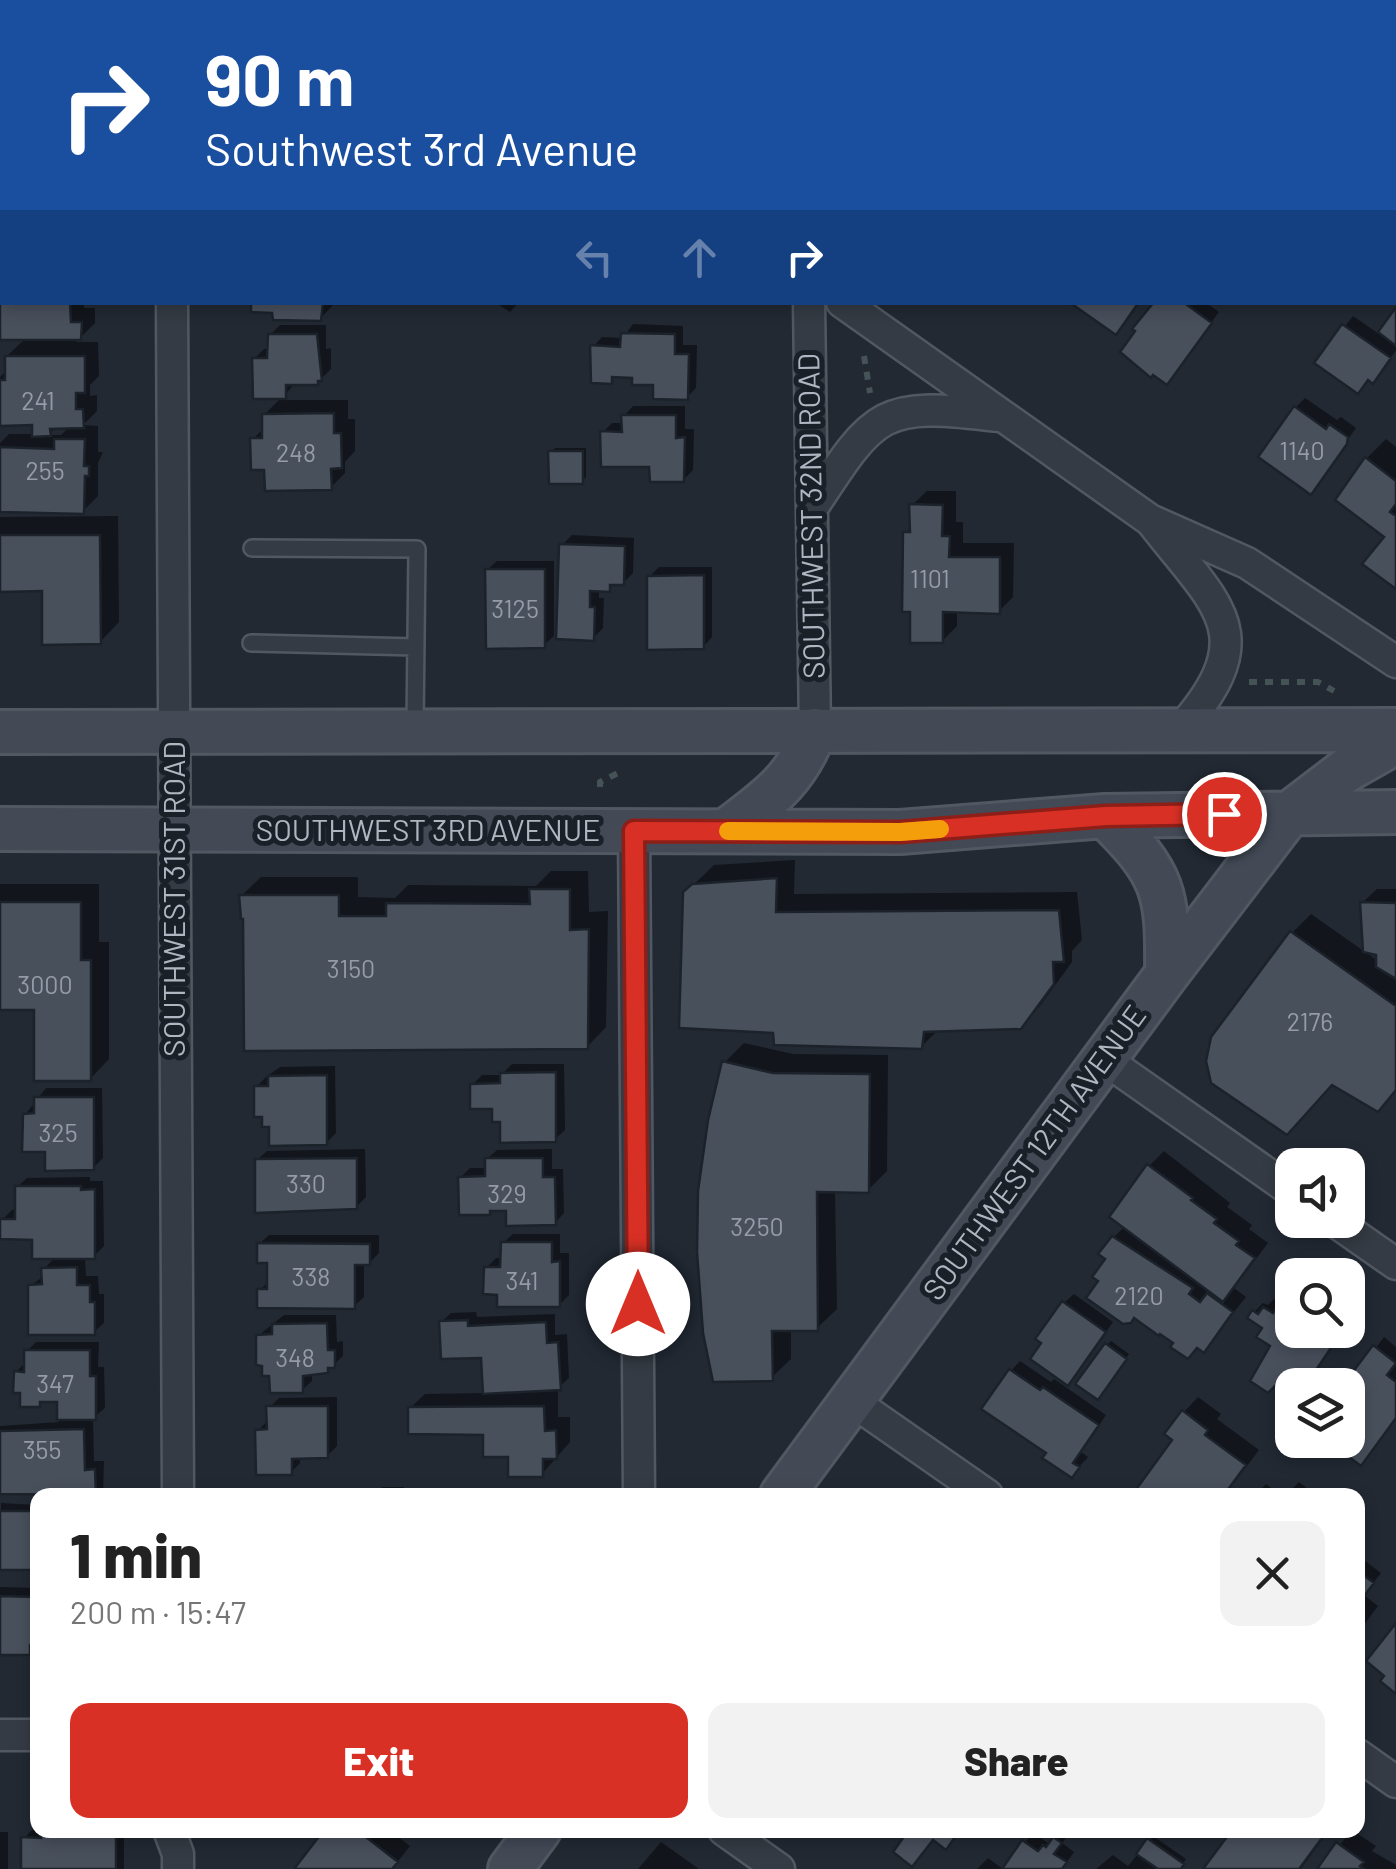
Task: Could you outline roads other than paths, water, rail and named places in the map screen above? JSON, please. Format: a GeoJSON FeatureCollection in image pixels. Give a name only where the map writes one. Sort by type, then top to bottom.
{"type":"FeatureCollection","features":[{"type":"Feature","properties":{"kind":"main road"},"geometry":{"type":"LineString","coordinates":[[726,831],[779,790],[804,760],[815,730]]}},
{"type":"Feature","properties":{"kind":"main road"},"geometry":{"type":"LineString","coordinates":[[0,732],[1396,730]]}},
{"type":"Feature","properties":{"kind":"main road","name":"SOUTHWEST 12TH AVENUE"},"geometry":{"type":"LineString","coordinates":[[787,1488],[1166,974],[1290,813],[1344,772],[1396,742]]}},
{"type":"Feature","properties":{"kind":"main road","name":"SOUTHWEST 3RD AVENUE"},"geometry":{"type":"LineString","coordinates":[[0,830],[900,832],[1106,816],[1396,812]]}},
{"type":"Feature","properties":{"kind":"main road"},"geometry":{"type":"LineString","coordinates":[[1106,816],[1144,854],[1166,899],[1166,974]]}},
{"type":"Feature","properties":{"kind":"main road"},"geometry":{"type":"LineString","coordinates":[[510,1869],[533,1838]]}},
{"type":"Feature","properties":{"kind":"street","name":"SOUTHWEST 31ST ROAD"},"geometry":{"type":"LineString","coordinates":[[172,305],[178,1488]]}},
{"type":"Feature","properties":{"kind":"street","name":"SOUTHWEST 32ND ROAD"},"geometry":{"type":"LineString","coordinates":[[809,305],[815,730]]}},
{"type":"Feature","properties":{"kind":"street"},"geometry":{"type":"LineString","coordinates":[[846,305],[1150,520],[1248,563],[1396,662]]}},
{"type":"Feature","properties":{"kind":"street"},"geometry":{"type":"LineString","coordinates":[[812,508],[866,431],[882,421],[907,410],[936,408],[1006,417]]}},
{"type":"Feature","properties":{"kind":"street"},"geometry":{"type":"LineString","coordinates":[[1150,520],[1209,596],[1227,636],[1220,679],[1180,730]]}},
{"type":"Feature","properties":{"kind":"street"},"geometry":{"type":"LineString","coordinates":[[634,831],[639,1488]]}},
{"type":"Feature","properties":{"kind":"street"},"geometry":{"type":"LineString","coordinates":[[1104,1059],[1275,1180]]}},
{"type":"Feature","properties":{"kind":"street"},"geometry":{"type":"LineString","coordinates":[[1359,1238],[1396,1264]]}},
{"type":"Feature","properties":{"kind":"street"},"geometry":{"type":"LineString","coordinates":[[852,1401],[977,1488]]}},
{"type":"Feature","properties":{"kind":"street"},"geometry":{"type":"LineString","coordinates":[[0,1736],[30,1735]]}},
{"type":"Feature","properties":{"kind":"street"},"geometry":{"type":"LineString","coordinates":[[1365,1760],[1396,1782]]}},
{"type":"Feature","properties":{"kind":"street"},"geometry":{"type":"LineString","coordinates":[[735,1838],[779,1869]]}},
{"type":"Feature","properties":{"kind":"lane"},"geometry":{"type":"LineString","coordinates":[[252,548],[417,549],[415,730]]}},
{"type":"Feature","properties":{"kind":"lane"},"geometry":{"type":"LineString","coordinates":[[251,643],[416,647]]}}]}
